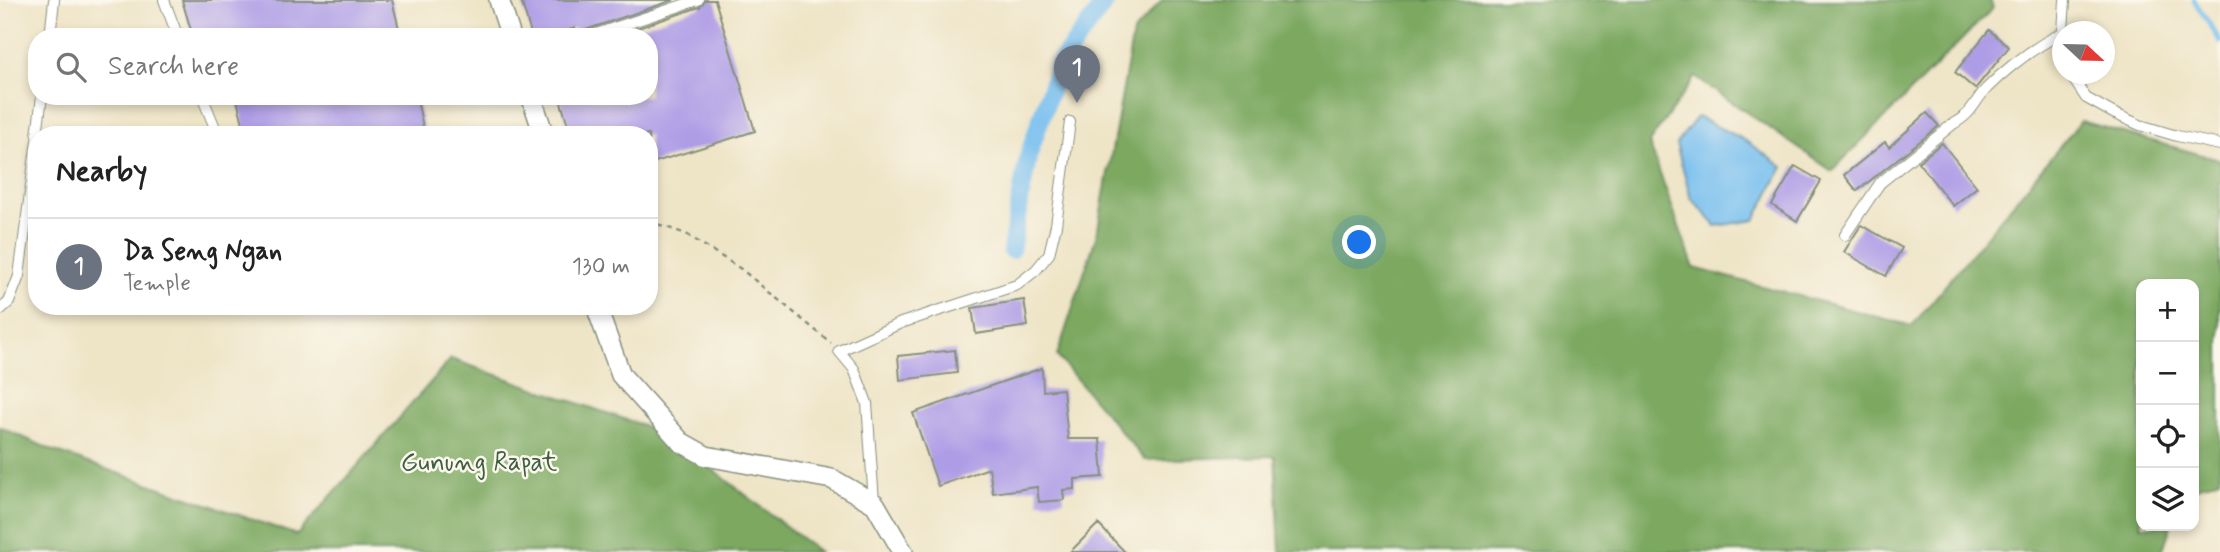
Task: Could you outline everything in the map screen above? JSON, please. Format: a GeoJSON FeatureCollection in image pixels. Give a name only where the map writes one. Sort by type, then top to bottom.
{"type":"FeatureCollection","features":[{"type":"Feature","properties":{"kind":"street"},"geometry":{"type":"LineString","coordinates":[[499,0],[508,28]]}},
{"type":"Feature","properties":{"kind":"street"},"geometry":{"type":"LineString","coordinates":[[534,105],[541,126]]}},
{"type":"Feature","properties":{"kind":"street"},"geometry":{"type":"LineString","coordinates":[[599,315],[621,375],[681,442],[706,456],[832,479],[875,504],[903,552]]}},
{"type":"Feature","properties":{"kind":"lane"},"geometry":{"type":"LineString","coordinates":[[51,28],[54,0]]}},
{"type":"Feature","properties":{"kind":"lane"},"geometry":{"type":"LineString","coordinates":[[164,0],[175,28]]}},
{"type":"Feature","properties":{"kind":"lane"},"geometry":{"type":"LineString","coordinates":[[614,28],[698,0]]}},
{"type":"Feature","properties":{"kind":"lane"},"geometry":{"type":"LineString","coordinates":[[2064,21],[2065,0]]}},
{"type":"Feature","properties":{"kind":"lane"},"geometry":{"type":"LineString","coordinates":[[1845,235],[1880,183],[1953,124],[1967,116],[1986,89],[2036,47],[2052,38]]}},
{"type":"Feature","properties":{"kind":"lane"},"geometry":{"type":"LineString","coordinates":[[2077,84],[2086,98],[2140,125],[2220,145]]}},
{"type":"Feature","properties":{"kind":"lane"},"geometry":{"type":"LineString","coordinates":[[38,126],[41,105]]}},
{"type":"Feature","properties":{"kind":"lane"},"geometry":{"type":"LineString","coordinates":[[206,105],[214,126]]}},
{"type":"Feature","properties":{"kind":"lane"},"geometry":{"type":"LineString","coordinates":[[875,504],[867,403],[854,369],[839,351],[901,323],[1017,285],[1036,270],[1049,254],[1056,225],[1070,122]]}},
{"type":"Feature","properties":{"kind":"lane"},"geometry":{"type":"LineString","coordinates":[[0,310],[9,302],[19,276],[28,208]]}},
{"type":"Feature","properties":{"kind":"path"},"geometry":{"type":"LineString","coordinates":[[658,224],[685,234],[741,269],[839,351]]}},
{"type":"Feature","properties":{"kind":"green space"},"geometry":{"type":"Polygon","coordinates":[[[1162,0],[1990,0],[1993,8],[1832,171],[1695,77],[1649,143],[1694,268],[1912,326],[2081,121],[2220,160],[2220,479],[2199,486],[2199,279],[2136,279],[2136,531],[2169,531],[2162,552],[1280,552],[1275,456],[1145,460],[1057,356],[1097,234],[1133,33],[1162,0]]]}},
{"type":"Feature","properties":{"kind":"green space","name":"Gunung Rapat"},"geometry":{"type":"Polygon","coordinates":[[[451,359],[667,434],[819,552],[0,552],[0,427],[54,451],[297,535],[451,359]]]}},
{"type":"Feature","properties":{"kind":"water"},"geometry":{"type":"Polygon","coordinates":[[[1697,117],[1743,139],[1783,167],[1755,220],[1716,226],[1691,198],[1676,144],[1697,117]]]}},
{"type":"Feature","properties":{"kind":"building"},"geometry":{"type":"Polygon","coordinates":[[[182,0],[392,0],[399,28],[190,28],[182,0]]]}},
{"type":"Feature","properties":{"kind":"building"},"geometry":{"type":"Polygon","coordinates":[[[521,0],[674,0],[591,28],[529,28],[521,0]]]}},
{"type":"Feature","properties":{"kind":"building"},"geometry":{"type":"Polygon","coordinates":[[[705,0],[715,0],[755,131],[658,161],[658,126],[568,126],[562,105],[658,105],[658,28],[638,28],[700,7],[705,0]]]}},
{"type":"Feature","properties":{"kind":"building"},"geometry":{"type":"Polygon","coordinates":[[[1989,30],[2009,47],[1975,89],[1955,72],[1989,30]]]}},
{"type":"Feature","properties":{"kind":"building"},"geometry":{"type":"Polygon","coordinates":[[[238,105],[418,105],[423,126],[244,126],[238,105]]]}},
{"type":"Feature","properties":{"kind":"building"},"geometry":{"type":"Polygon","coordinates":[[[1927,113],[1939,126],[1857,191],[1844,175],[1885,142],[1889,147],[1927,113]]]}},
{"type":"Feature","properties":{"kind":"building"},"geometry":{"type":"Polygon","coordinates":[[[1942,143],[1977,187],[1953,206],[1918,162],[1942,143]]]}},
{"type":"Feature","properties":{"kind":"building"},"geometry":{"type":"Polygon","coordinates":[[[1795,166],[1821,181],[1797,221],[1772,205],[1795,166]]]}},
{"type":"Feature","properties":{"kind":"building"},"geometry":{"type":"Polygon","coordinates":[[[1861,225],[1902,248],[1886,276],[1844,252],[1861,225]]]}},
{"type":"Feature","properties":{"kind":"building"},"geometry":{"type":"Polygon","coordinates":[[[1024,300],[1028,326],[976,334],[972,308],[1024,300]]]}},
{"type":"Feature","properties":{"kind":"building"},"geometry":{"type":"Polygon","coordinates":[[[955,350],[957,373],[900,380],[898,356],[955,350]]]}},
{"type":"Feature","properties":{"kind":"building"},"geometry":{"type":"Polygon","coordinates":[[[1042,368],[1043,391],[1063,389],[1068,439],[1100,439],[1103,477],[1075,479],[1075,489],[1063,490],[1064,500],[1039,502],[1037,487],[993,493],[989,468],[938,486],[913,413],[1042,368]]]}},
{"type":"Feature","properties":{"kind":"building"},"geometry":{"type":"Polygon","coordinates":[[[1098,524],[1125,552],[1070,552],[1098,524]]]}},
{"type":"Feature","properties":{"kind":"waterway"},"geometry":{"type":"LineString","coordinates":[[1011,250],[1028,157],[1059,64],[1107,0]]}},
{"type":"Feature","properties":{"kind":"waterway"},"geometry":{"type":"LineString","coordinates":[[2194,0],[2220,41]]}},
{"type":"Feature","properties":{"kind":"place","name":"Da Seng Ngan"},"geometry":{"type":"Point","coordinates":[1077,103]}}]}
